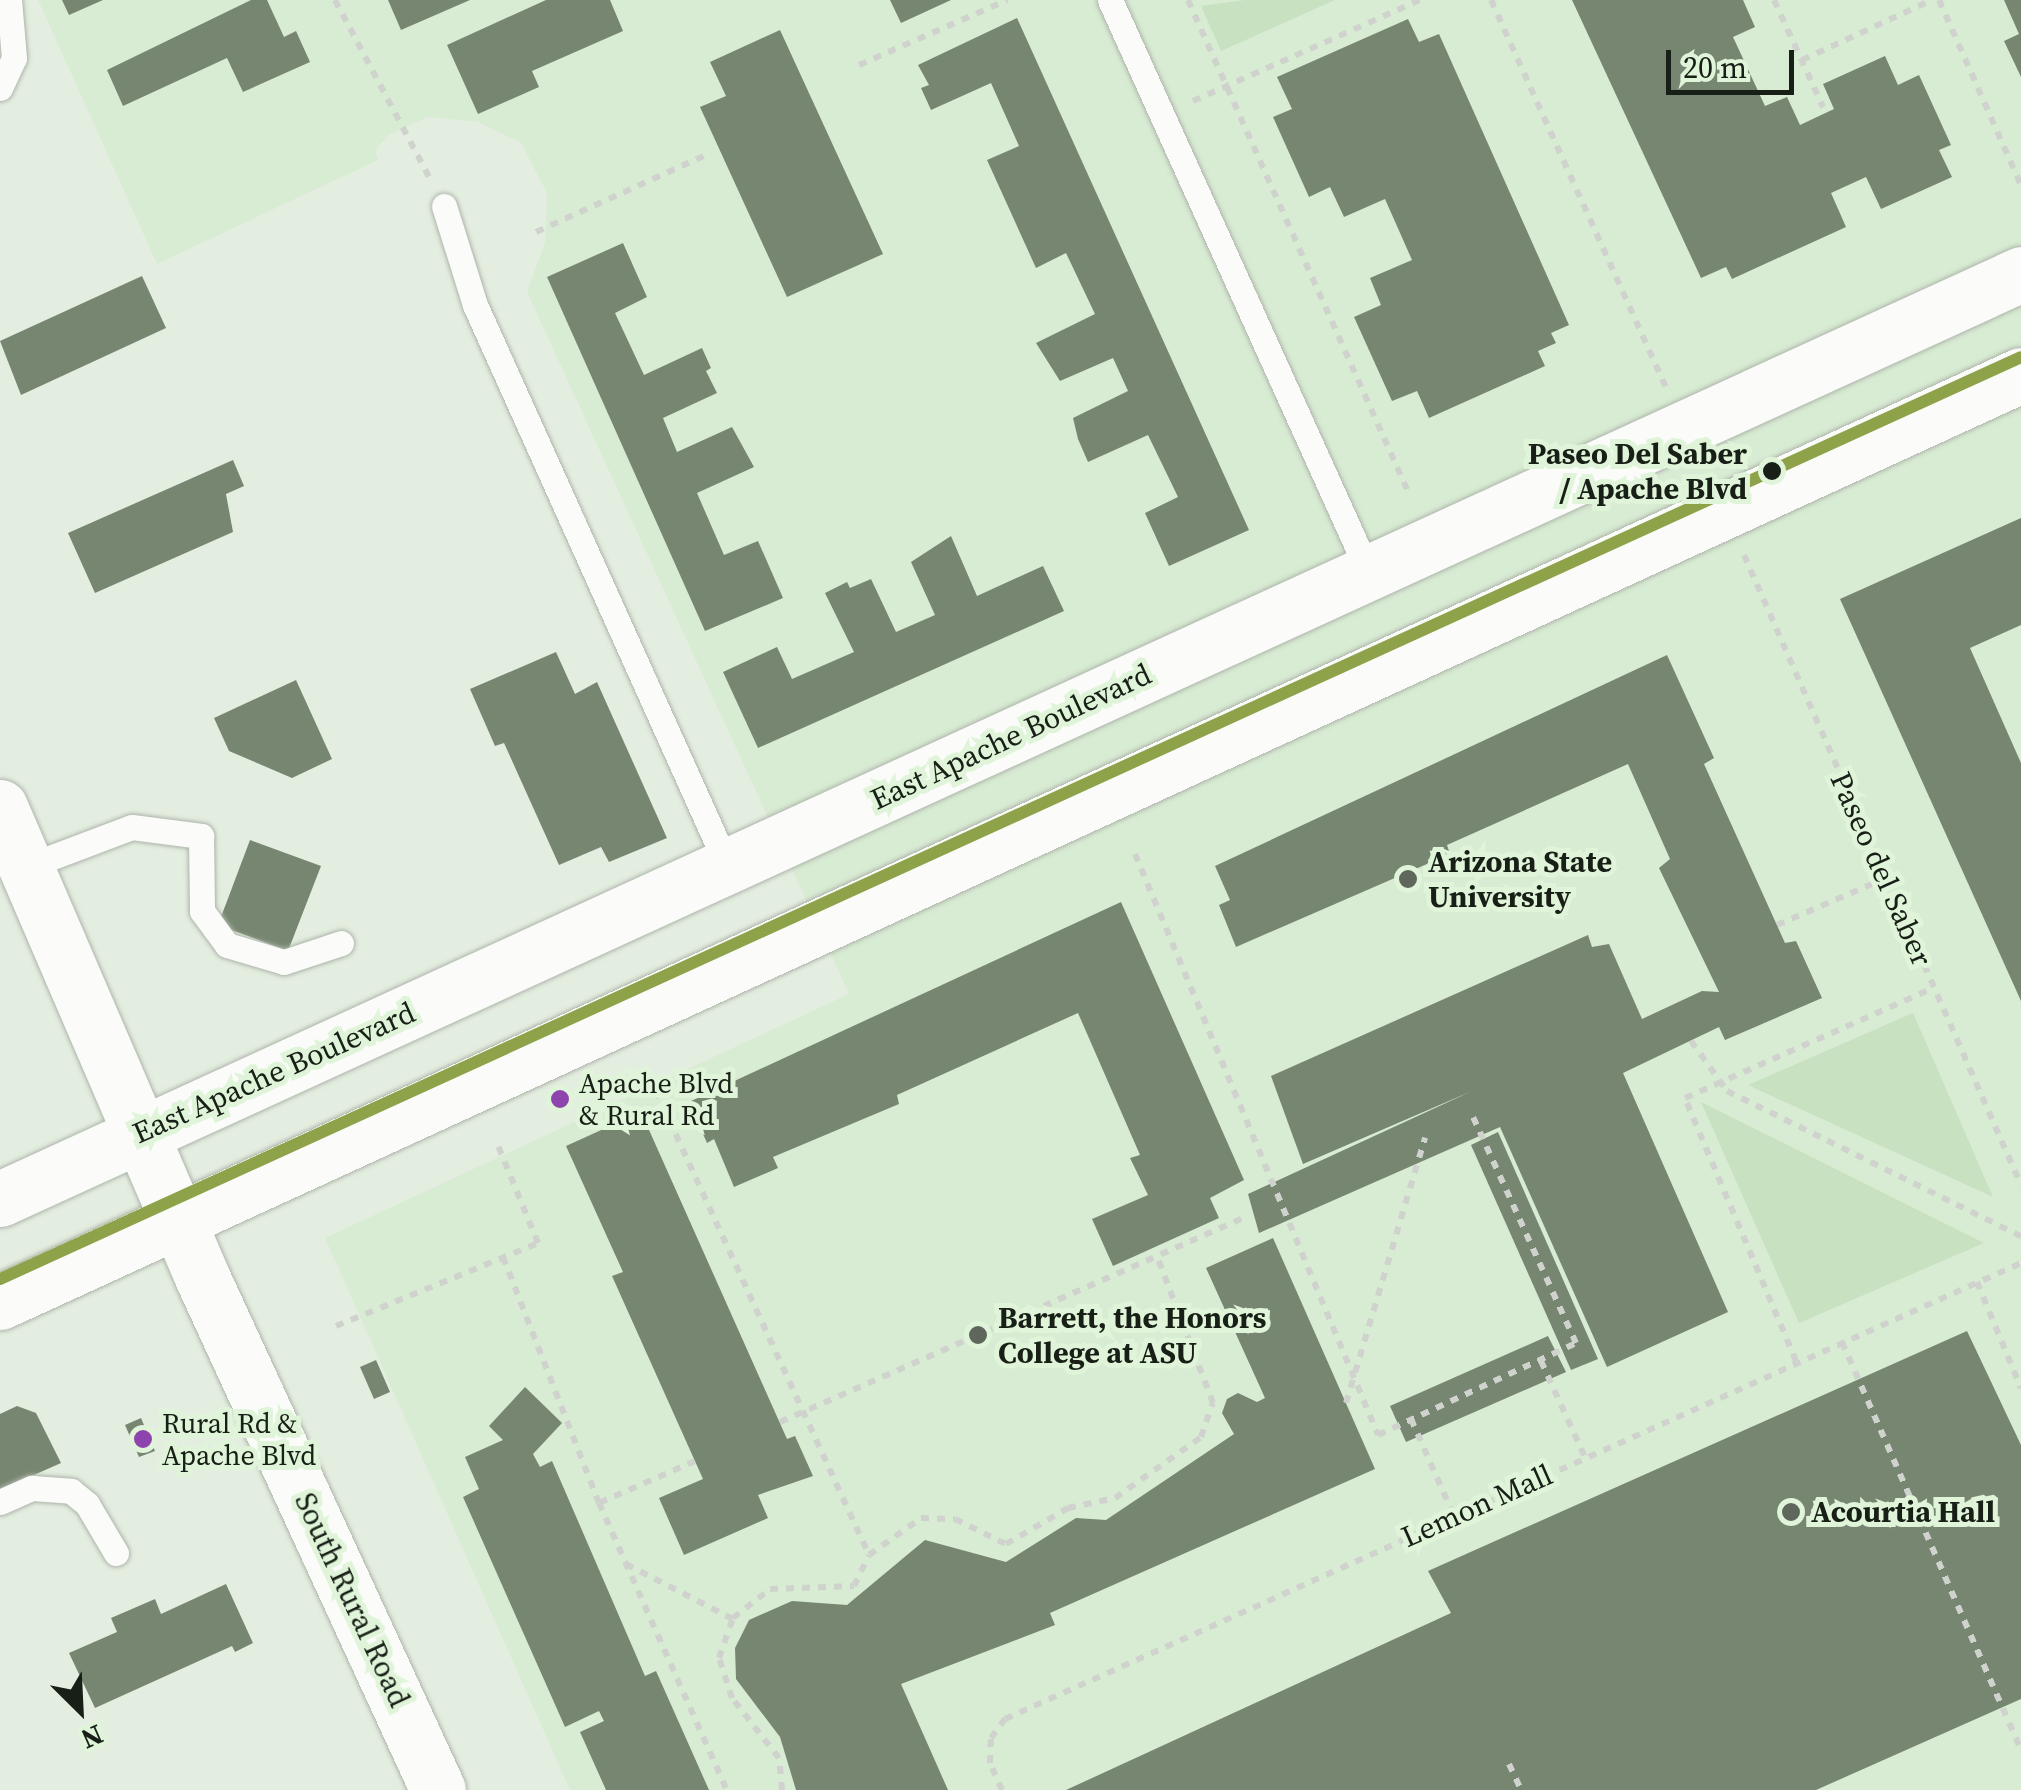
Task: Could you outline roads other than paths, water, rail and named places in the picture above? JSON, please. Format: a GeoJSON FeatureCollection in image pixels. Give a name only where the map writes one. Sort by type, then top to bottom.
{"type":"FeatureCollection","features":[{"type":"Feature","properties":{"kind":"main road","name":"East Apache Boulevard"},"geometry":{"type":"LineString","coordinates":[[0,1199],[2021,274]]}},
{"type":"Feature","properties":{"kind":"main road"},"geometry":{"type":"LineString","coordinates":[[0,1302],[2021,375]]}},
{"type":"Feature","properties":{"kind":"main road","name":"South Rural Road"},"geometry":{"type":"LineString","coordinates":[[0,807],[143,1132],[178,1221],[438,1790]]}},
{"type":"Feature","properties":{"kind":"lane"},"geometry":{"type":"LineString","coordinates":[[0,88],[14,58],[8,0]]}},
{"type":"Feature","properties":{"kind":"lane"},"geometry":{"type":"LineString","coordinates":[[1110,0],[1370,573]]}},
{"type":"Feature","properties":{"kind":"lane"},"geometry":{"type":"LineString","coordinates":[[444,206],[474,304],[727,866]]}},
{"type":"Feature","properties":{"kind":"lane"},"geometry":{"type":"LineString","coordinates":[[26,867],[132,827],[201,836],[202,911],[227,945],[284,962],[340,943]]}},
{"type":"Feature","properties":{"kind":"lane"},"geometry":{"type":"LineString","coordinates":[[0,1502],[32,1488],[71,1491],[87,1504],[116,1553]]}},
{"type":"Feature","properties":{"kind":"place","name":"Paseo Del Saber / Apache Blvd"},"geometry":{"type":"Point","coordinates":[1772,471]}},
{"type":"Feature","properties":{"kind":"place","name":"Arizona State University"},"geometry":{"type":"Point","coordinates":[1408,879]}},
{"type":"Feature","properties":{"kind":"place","name":"Apache Blvd & Rural Rd"},"geometry":{"type":"Point","coordinates":[560,1099]}},
{"type":"Feature","properties":{"kind":"place","name":"Barrett, the Honors College at ASU"},"geometry":{"type":"Point","coordinates":[978,1335]}},
{"type":"Feature","properties":{"kind":"place","name":"Rural Rd & Apache Blvd"},"geometry":{"type":"Point","coordinates":[143,1439]}},
{"type":"Feature","properties":{"kind":"place","name":"Acourtia Hall"},"geometry":{"type":"Point","coordinates":[1791,1512]}}]}
